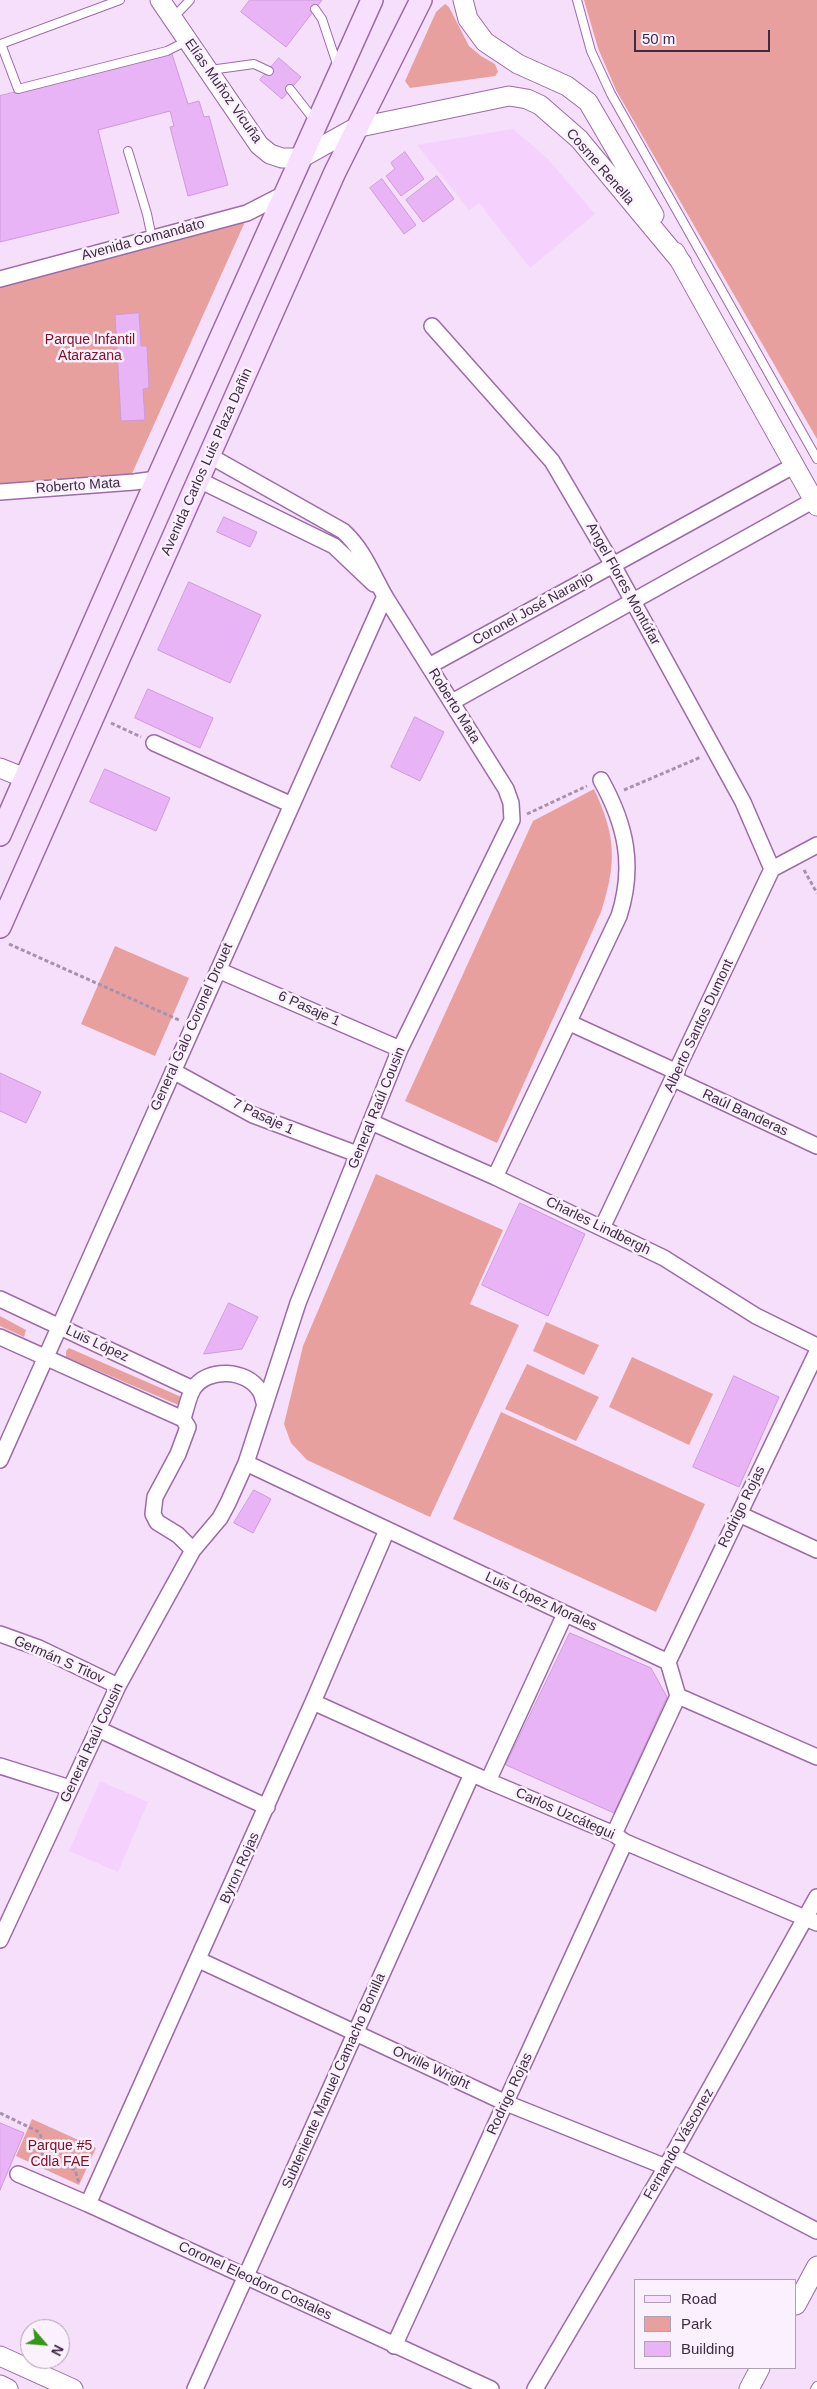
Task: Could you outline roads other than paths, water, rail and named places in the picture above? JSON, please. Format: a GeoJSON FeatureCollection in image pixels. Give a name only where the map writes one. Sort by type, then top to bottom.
{"type":"FeatureCollection","features":[{"type":"Feature","properties":{"kind":"main road"},"geometry":{"type":"LineString","coordinates":[[0,835],[6,806],[25,778],[157,478],[372,0]]}},
{"type":"Feature","properties":{"kind":"main road","name":"Avenida Carlos Luis Plaza Dañin"},"geometry":{"type":"LineString","coordinates":[[0,927],[355,128],[420,0]]}},
{"type":"Feature","properties":{"kind":"street","name":"Elías Muñoz Vicuña"},"geometry":{"type":"LineString","coordinates":[[160,0],[259,145],[270,154],[282,158],[300,158]]}},
{"type":"Feature","properties":{"kind":"street","name":"Cosme Renella"},"geometry":{"type":"LineString","coordinates":[[463,0],[468,19],[485,42],[518,64],[568,86],[582,96],[593,109],[682,263],[815,503]]}},
{"type":"Feature","properties":{"kind":"street","name":"Cosme Renella"},"geometry":{"type":"LineString","coordinates":[[300,158],[355,128],[508,96],[534,102],[554,116],[579,139],[682,263]]}},
{"type":"Feature","properties":{"kind":"street","name":"Avenida Comandato"},"geometry":{"type":"LineString","coordinates":[[0,279],[247,213],[284,194]]}},
{"type":"Feature","properties":{"kind":"street","name":"Angel Flores Montúfar"},"geometry":{"type":"LineString","coordinates":[[432,326],[552,461],[613,565],[743,802],[772,869]]}},
{"type":"Feature","properties":{"kind":"street","name":"Roberto Mata"},"geometry":{"type":"LineString","coordinates":[[210,456],[343,531],[362,551],[385,596],[506,790],[511,803],[512,820]]}},
{"type":"Feature","properties":{"kind":"street","name":"Coronel José Naranjo"},"geometry":{"type":"LineString","coordinates":[[430,666],[795,465]]}},
{"type":"Feature","properties":{"kind":"street","name":"Roberto Mata"},"geometry":{"type":"LineString","coordinates":[[0,492],[134,482],[157,478]]}},
{"type":"Feature","properties":{"kind":"street","name":"Roberto Mata"},"geometry":{"type":"LineString","coordinates":[[199,480],[334,546],[385,596]]}},
{"type":"Feature","properties":{"kind":"street"},"geometry":{"type":"LineString","coordinates":[[452,702],[633,601],[815,503]]}},
{"type":"Feature","properties":{"kind":"street","name":"General Galo Coronel Drouet"},"geometry":{"type":"LineString","coordinates":[[0,1460],[385,596]]}},
{"type":"Feature","properties":{"kind":"street"},"geometry":{"type":"LineString","coordinates":[[154,743],[292,805]]}},
{"type":"Feature","properties":{"kind":"street"},"geometry":{"type":"LineString","coordinates":[[0,768],[25,778]]}},
{"type":"Feature","properties":{"kind":"street"},"geometry":{"type":"LineString","coordinates":[[495,1177],[570,1023],[625,899],[627,851],[622,825],[601,780]]}},
{"type":"Feature","properties":{"kind":"street","name":"General Raúl Cousin"},"geometry":{"type":"LineString","coordinates":[[0,1940],[118,1686],[193,1550],[220,1518],[246,1463],[298,1303],[400,1049],[512,820]]}},
{"type":"Feature","properties":{"kind":"street"},"geometry":{"type":"LineString","coordinates":[[772,869],[817,844]]}},
{"type":"Feature","properties":{"kind":"street","name":"Alberto Santos Dumont"},"geometry":{"type":"LineString","coordinates":[[602,1228],[772,869]]}},
{"type":"Feature","properties":{"kind":"street","name":"6 Pasaje 1"},"geometry":{"type":"LineString","coordinates":[[218,970],[400,1049]]}},
{"type":"Feature","properties":{"kind":"street","name":"Raúl Banderas"},"geometry":{"type":"LineString","coordinates":[[570,1023],[817,1146]]}},
{"type":"Feature","properties":{"kind":"street","name":"7 Pasaje 1"},"geometry":{"type":"LineString","coordinates":[[173,1071],[253,1115],[358,1154]]}},
{"type":"Feature","properties":{"kind":"street","name":"Charles Lindbergh"},"geometry":{"type":"LineString","coordinates":[[371,1122],[495,1177],[664,1258],[756,1316],[817,1346]]}},
{"type":"Feature","properties":{"kind":"street","name":"Luis López"},"geometry":{"type":"LineString","coordinates":[[0,1299],[193,1389]]}},
{"type":"Feature","properties":{"kind":"street"},"geometry":{"type":"LineString","coordinates":[[0,1337],[183,1419],[188,1427],[178,1454],[155,1497],[153,1514],[157,1522],[178,1534],[193,1550]]}},
{"type":"Feature","properties":{"kind":"street","name":"Rodrigo Rojas"},"geometry":{"type":"LineString","coordinates":[[668,1662],[817,1352]]}},
{"type":"Feature","properties":{"kind":"street"},"geometry":{"type":"LineString","coordinates":[[183,1419],[193,1389],[203,1380],[228,1373],[242,1375],[260,1391],[265,1405]]}},
{"type":"Feature","properties":{"kind":"street","name":"Luis López Morales"},"geometry":{"type":"LineString","coordinates":[[246,1463],[668,1662]]}},
{"type":"Feature","properties":{"kind":"street"},"geometry":{"type":"LineString","coordinates":[[739,1514],[817,1550]]}},
{"type":"Feature","properties":{"kind":"street","name":"Byron Rojas"},"geometry":{"type":"LineString","coordinates":[[88,2204],[199,1960],[387,1530]]}},
{"type":"Feature","properties":{"kind":"street"},"geometry":{"type":"LineString","coordinates":[[488,1781],[565,1614]]}},
{"type":"Feature","properties":{"kind":"street","name":"Germán S Titov"},"geometry":{"type":"LineString","coordinates":[[0,1634],[39,1648],[118,1686]]}},
{"type":"Feature","properties":{"kind":"street"},"geometry":{"type":"LineString","coordinates":[[668,1662],[678,1696],[817,1756]]}},
{"type":"Feature","properties":{"kind":"street","name":"Rodrigo Rojas"},"geometry":{"type":"LineString","coordinates":[[394,2346],[506,2103],[620,1838],[678,1696]]}},
{"type":"Feature","properties":{"kind":"street","name":"Carlos Uzcátegui"},"geometry":{"type":"LineString","coordinates":[[313,1702],[472,1774],[811,1920]]}},
{"type":"Feature","properties":{"kind":"street"},"geometry":{"type":"LineString","coordinates":[[98,1729],[267,1806]]}},
{"type":"Feature","properties":{"kind":"street"},"geometry":{"type":"LineString","coordinates":[[0,1766],[70,1788]]}},
{"type":"Feature","properties":{"kind":"street","name":"Subteniente Manuel Camacho Bonilla"},"geometry":{"type":"LineString","coordinates":[[195,2389],[247,2278],[472,1774]]}},
{"type":"Feature","properties":{"kind":"street","name":"Fernando Vásconez"},"geometry":{"type":"LineString","coordinates":[[535,2389],[811,1920],[817,1897]]}},
{"type":"Feature","properties":{"kind":"street","name":"Orville Wright"},"geometry":{"type":"LineString","coordinates":[[199,1960],[506,2103],[669,2162],[817,2231]]}},
{"type":"Feature","properties":{"kind":"street","name":"Coronel Eleodoro Costales"},"geometry":{"type":"LineString","coordinates":[[18,2174],[88,2204],[491,2389]]}},
{"type":"Feature","properties":{"kind":"street"},"geometry":{"type":"LineString","coordinates":[[797,2302],[817,2266]]}},
{"type":"Feature","properties":{"kind":"street"},"geometry":{"type":"LineString","coordinates":[[0,2356],[73,2389]]}},
{"type":"Feature","properties":{"kind":"street"},"geometry":{"type":"LineString","coordinates":[[749,2389],[759,2369]]}},
{"type":"Feature","properties":{"kind":"street"},"geometry":{"type":"LineString","coordinates":[[0,2385],[8,2389]]}},
{"type":"Feature","properties":{"kind":"lane"},"geometry":{"type":"LineString","coordinates":[[120,0],[1,44],[18,89],[167,51],[188,41]]}},
{"type":"Feature","properties":{"kind":"lane"},"geometry":{"type":"LineString","coordinates":[[173,18],[190,0]]}},
{"type":"Feature","properties":{"kind":"lane"},"geometry":{"type":"LineString","coordinates":[[577,0],[591,51],[611,94],[817,459]]}},
{"type":"Feature","properties":{"kind":"lane"},"geometry":{"type":"LineString","coordinates":[[315,9],[322,19],[339,72]]}},
{"type":"Feature","properties":{"kind":"lane"},"geometry":{"type":"LineString","coordinates":[[208,70],[254,64],[269,70]]}},
{"type":"Feature","properties":{"kind":"lane"},"geometry":{"type":"LineString","coordinates":[[290,89],[317,122]]}},
{"type":"Feature","properties":{"kind":"lane"},"geometry":{"type":"LineString","coordinates":[[128,151],[147,214],[152,238]]}},
{"type":"Feature","properties":{"kind":"park label","name":"Parque Infantil Atarazana"},"geometry":{"type":"Point","coordinates":[90,348]}},
{"type":"Feature","properties":{"kind":"park label","name":"Parque #5 Cdla FAE"},"geometry":{"type":"Point","coordinates":[60,2154]}}]}
